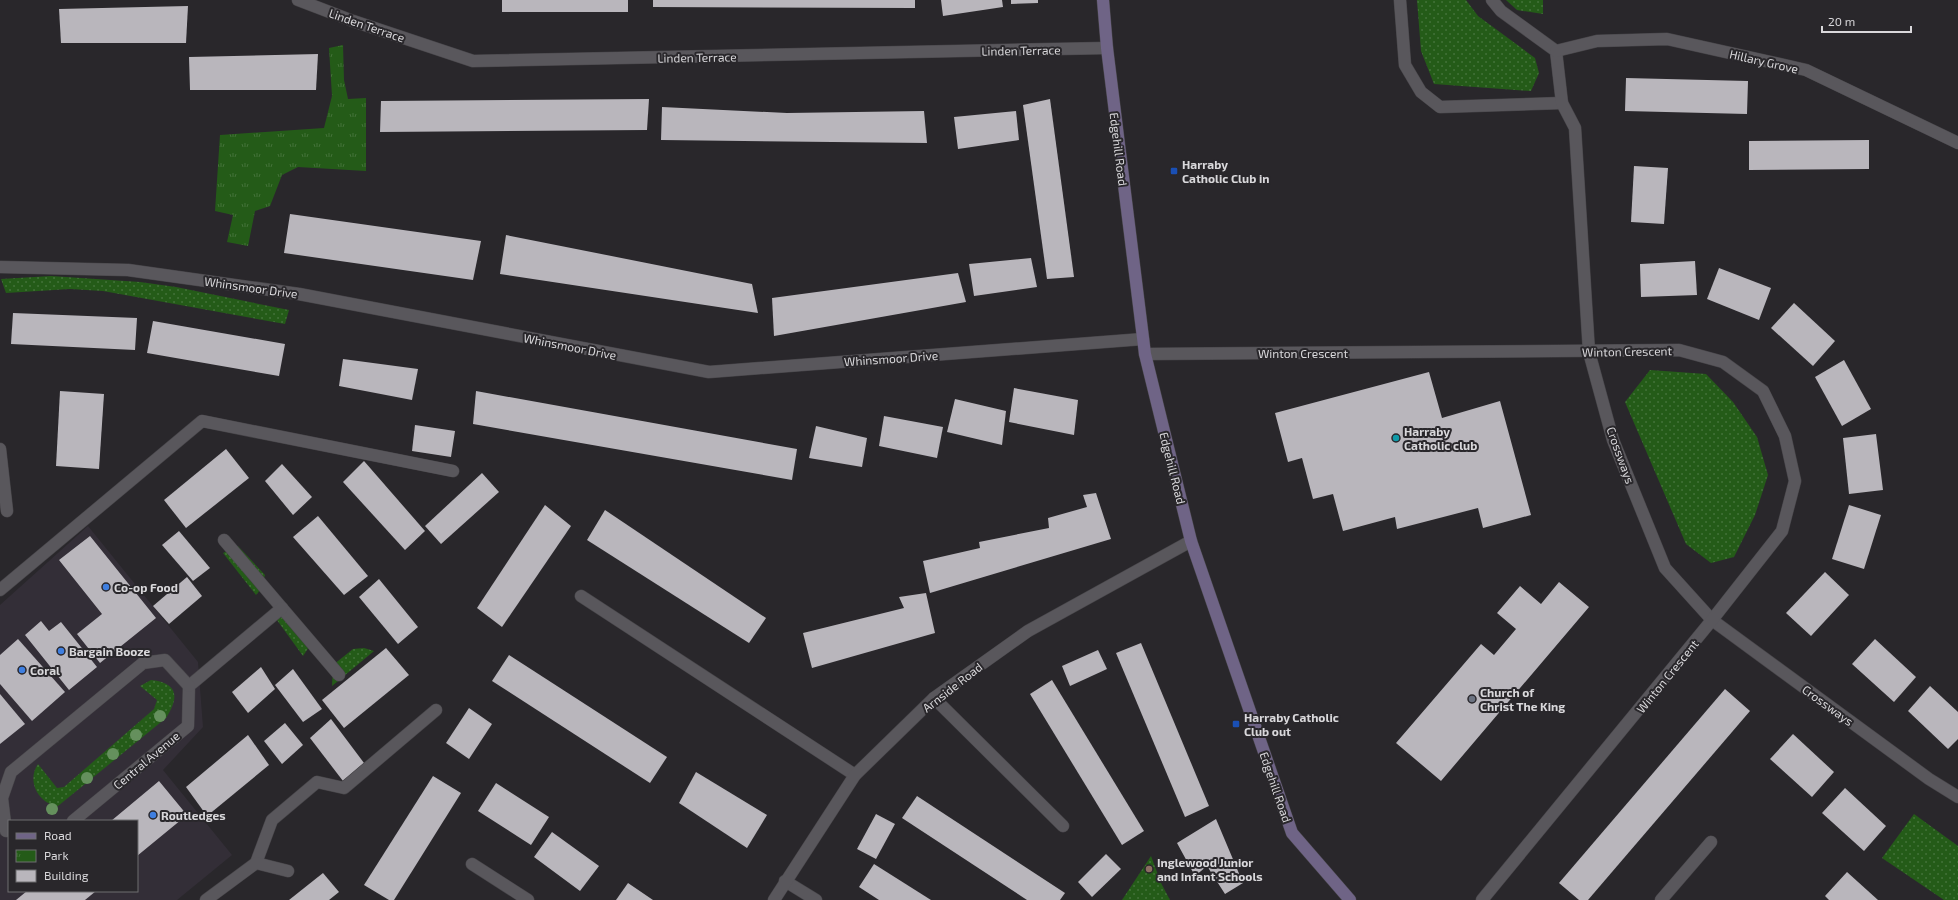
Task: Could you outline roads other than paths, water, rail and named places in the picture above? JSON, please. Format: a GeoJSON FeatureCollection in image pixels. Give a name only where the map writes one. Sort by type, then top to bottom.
{"type":"FeatureCollection","features":[{"type":"Feature","properties":{"kind":"street","name":"Linden Terrace"},"geometry":{"type":"LineString","coordinates":[[298,0],[353,21],[473,61],[1106,48]]}},
{"type":"Feature","properties":{"kind":"street","name":"Edgehill Road"},"geometry":{"type":"LineString","coordinates":[[1103,0],[1106,48],[1142,339],[1191,541],[1292,833],[1350,900]]}},
{"type":"Feature","properties":{"kind":"street"},"geometry":{"type":"LineString","coordinates":[[1400,0],[1405,65],[1421,92],[1440,107],[1562,103]]}},
{"type":"Feature","properties":{"kind":"street"},"geometry":{"type":"LineString","coordinates":[[1492,0],[1500,11],[1556,50]]}},
{"type":"Feature","properties":{"kind":"street","name":"Hillary Grove"},"geometry":{"type":"LineString","coordinates":[[1556,50],[1597,41],[1667,39],[1798,68],[1806,70],[1958,143]]}},
{"type":"Feature","properties":{"kind":"street","name":"Crossways"},"geometry":{"type":"LineString","coordinates":[[1556,50],[1562,103],[1575,128],[1589,352],[1613,440],[1665,568],[1712,620],[1929,780],[1958,797]]}},
{"type":"Feature","properties":{"kind":"street","name":"Whinsmoor Drive"},"geometry":{"type":"LineString","coordinates":[[0,267],[128,270],[299,294],[709,372],[1142,339]]}},
{"type":"Feature","properties":{"kind":"street","name":"Winton Crescent"},"geometry":{"type":"LineString","coordinates":[[1145,354],[1589,352],[1679,350],[1723,362],[1763,391],[1785,436],[1795,481],[1782,532],[1712,620],[1482,900]]}},
{"type":"Feature","properties":{"kind":"street"},"geometry":{"type":"LineString","coordinates":[[0,590],[202,421],[453,471]]}},
{"type":"Feature","properties":{"kind":"street"},"geometry":{"type":"LineString","coordinates":[[0,449],[7,511]]}},
{"type":"Feature","properties":{"kind":"street"},"geometry":{"type":"LineString","coordinates":[[224,540],[339,675]]}},
{"type":"Feature","properties":{"kind":"street","name":"Arnside Road"},"geometry":{"type":"LineString","coordinates":[[774,900],[855,775],[934,698],[1028,630],[1191,541]]}},
{"type":"Feature","properties":{"kind":"street"},"geometry":{"type":"LineString","coordinates":[[581,596],[855,775]]}},
{"type":"Feature","properties":{"kind":"street"},"geometry":{"type":"LineString","coordinates":[[5,833],[1,795],[11,772],[143,663],[165,660],[189,686],[282,608]]}},
{"type":"Feature","properties":{"kind":"street","name":"Central Avenue"},"geometry":{"type":"LineString","coordinates":[[74,820],[188,726],[189,686]]}},
{"type":"Feature","properties":{"kind":"street"},"geometry":{"type":"LineString","coordinates":[[934,698],[1063,826]]}},
{"type":"Feature","properties":{"kind":"street"},"geometry":{"type":"LineString","coordinates":[[206,900],[256,863],[272,820],[317,782],[344,788],[436,710]]}},
{"type":"Feature","properties":{"kind":"street"},"geometry":{"type":"LineString","coordinates":[[1661,900],[1711,842]]}},
{"type":"Feature","properties":{"kind":"street"},"geometry":{"type":"LineString","coordinates":[[256,863],[288,871]]}},
{"type":"Feature","properties":{"kind":"street"},"geometry":{"type":"LineString","coordinates":[[472,864],[528,900]]}},
{"type":"Feature","properties":{"kind":"street"},"geometry":{"type":"LineString","coordinates":[[785,881],[816,900]]}},
{"type":"Feature","properties":{"kind":"place","name":"Harraby Catholic Club in"},"geometry":{"type":"Point","coordinates":[1174,171]}},
{"type":"Feature","properties":{"kind":"place","name":"Harraby Catholic club"},"geometry":{"type":"Point","coordinates":[1396,438]}},
{"type":"Feature","properties":{"kind":"place","name":"Co-op Food"},"geometry":{"type":"Point","coordinates":[106,587]}},
{"type":"Feature","properties":{"kind":"place","name":"Bargain Booze"},"geometry":{"type":"Point","coordinates":[61,651]}},
{"type":"Feature","properties":{"kind":"place","name":"Coral"},"geometry":{"type":"Point","coordinates":[22,670]}},
{"type":"Feature","properties":{"kind":"place","name":"Church of Christ The King"},"geometry":{"type":"Point","coordinates":[1472,699]}},
{"type":"Feature","properties":{"kind":"place","name":"Harraby Catholic Club out"},"geometry":{"type":"Point","coordinates":[1236,724]}},
{"type":"Feature","properties":{"kind":"place","name":"Routledges"},"geometry":{"type":"Point","coordinates":[153,815]}},
{"type":"Feature","properties":{"kind":"place","name":"Inglewood Junior and Infant Schools"},"geometry":{"type":"Point","coordinates":[1149,869]}}]}
